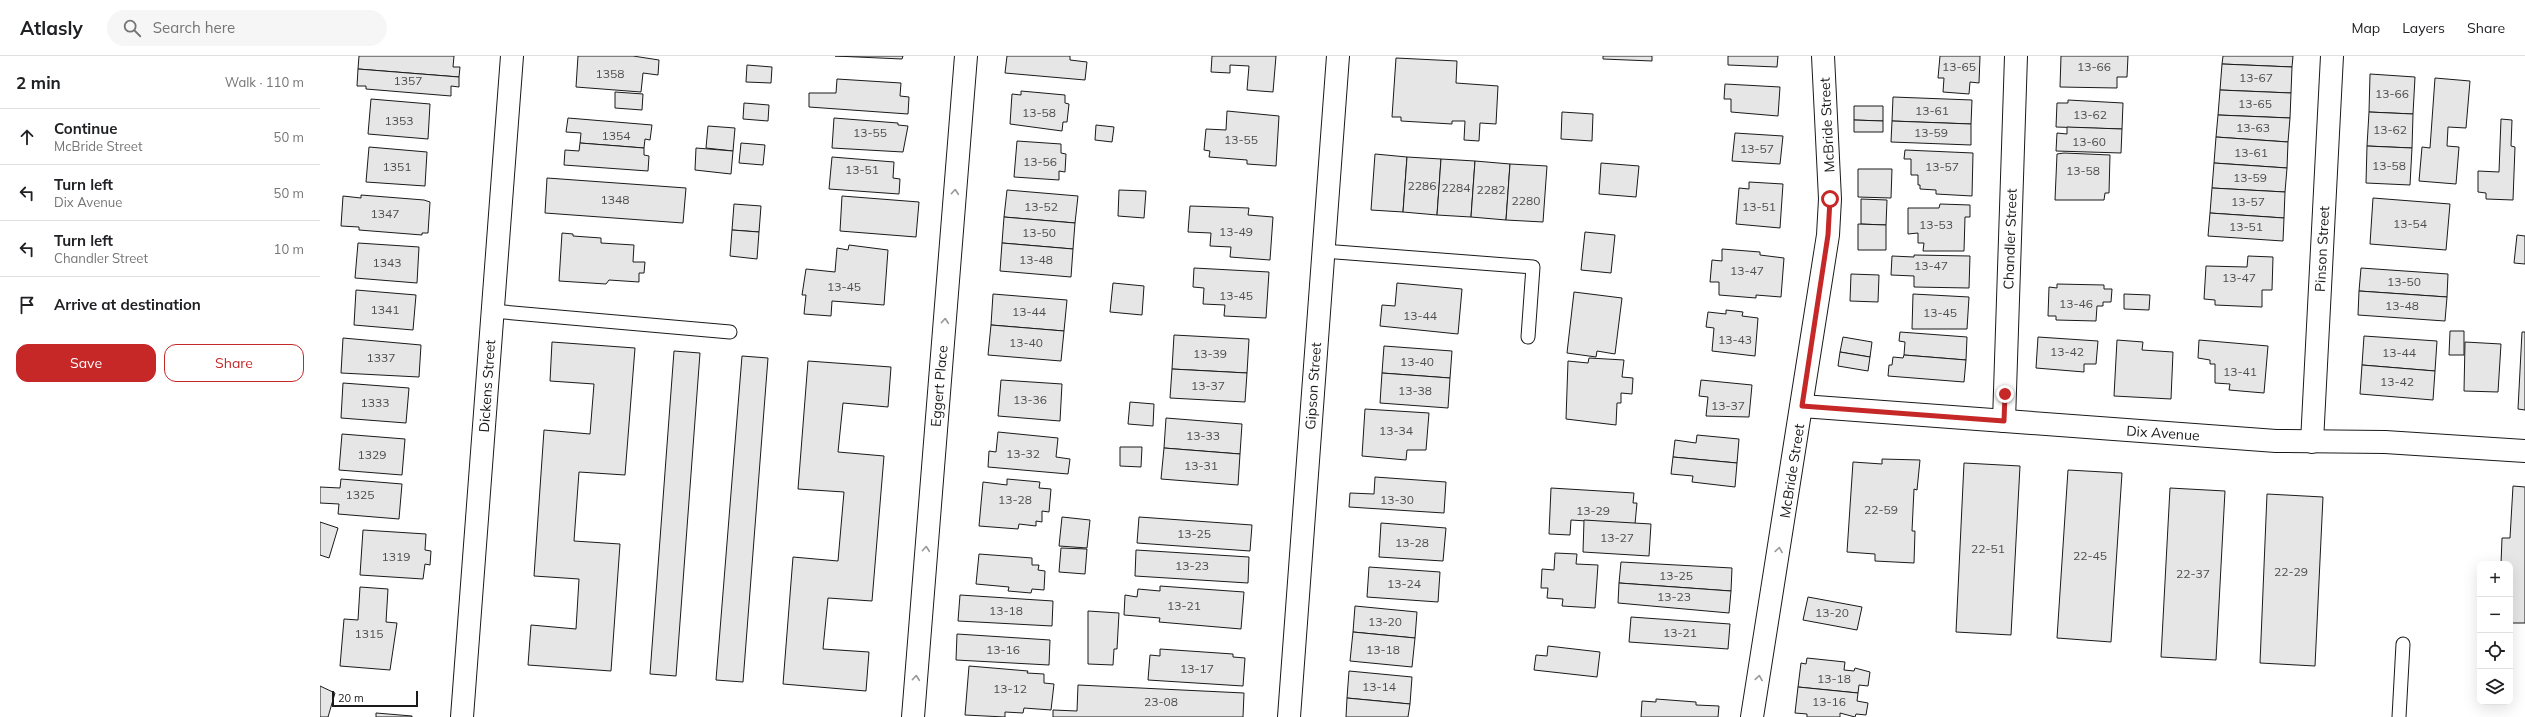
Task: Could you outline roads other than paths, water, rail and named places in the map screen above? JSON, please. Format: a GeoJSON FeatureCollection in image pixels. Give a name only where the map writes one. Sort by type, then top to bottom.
{"type":"FeatureCollection","features":[{"type":"Feature","properties":{"kind":"street","name":"Dickens Street"},"geometry":{"type":"LineString","coordinates":[[462,717],[512,56]]}},
{"type":"Feature","properties":{"kind":"street","name":"Eggert Place"},"geometry":{"type":"LineString","coordinates":[[913,717],[966,56]]}},
{"type":"Feature","properties":{"kind":"street","name":"Gipson Street"},"geometry":{"type":"LineString","coordinates":[[1289,717],[1338,56]]}},
{"type":"Feature","properties":{"kind":"street","name":"McBride Street"},"geometry":{"type":"LineString","coordinates":[[1752,717],[1828,235],[1830,199],[1823,56]]}},
{"type":"Feature","properties":{"kind":"street","name":"Chandler Street"},"geometry":{"type":"LineString","coordinates":[[2004,421],[2016,56]]}},
{"type":"Feature","properties":{"kind":"street","name":"Pinson Street"},"geometry":{"type":"LineString","coordinates":[[2312,442],[2332,56]]}},
{"type":"Feature","properties":{"kind":"street","name":"Dix Avenue"},"geometry":{"type":"LineString","coordinates":[[1802,406],[2276,441],[2385,442],[2525,451]]}},
{"type":"Feature","properties":{"kind":"lane"},"geometry":{"type":"LineString","coordinates":[[1324,251],[1533,267],[1528,337]]}},
{"type":"Feature","properties":{"kind":"lane"},"geometry":{"type":"LineString","coordinates":[[492,312],[730,332]]}},
{"type":"Feature","properties":{"kind":"lane"},"geometry":{"type":"LineString","coordinates":[[2399,717],[2403,644]]}}]}
